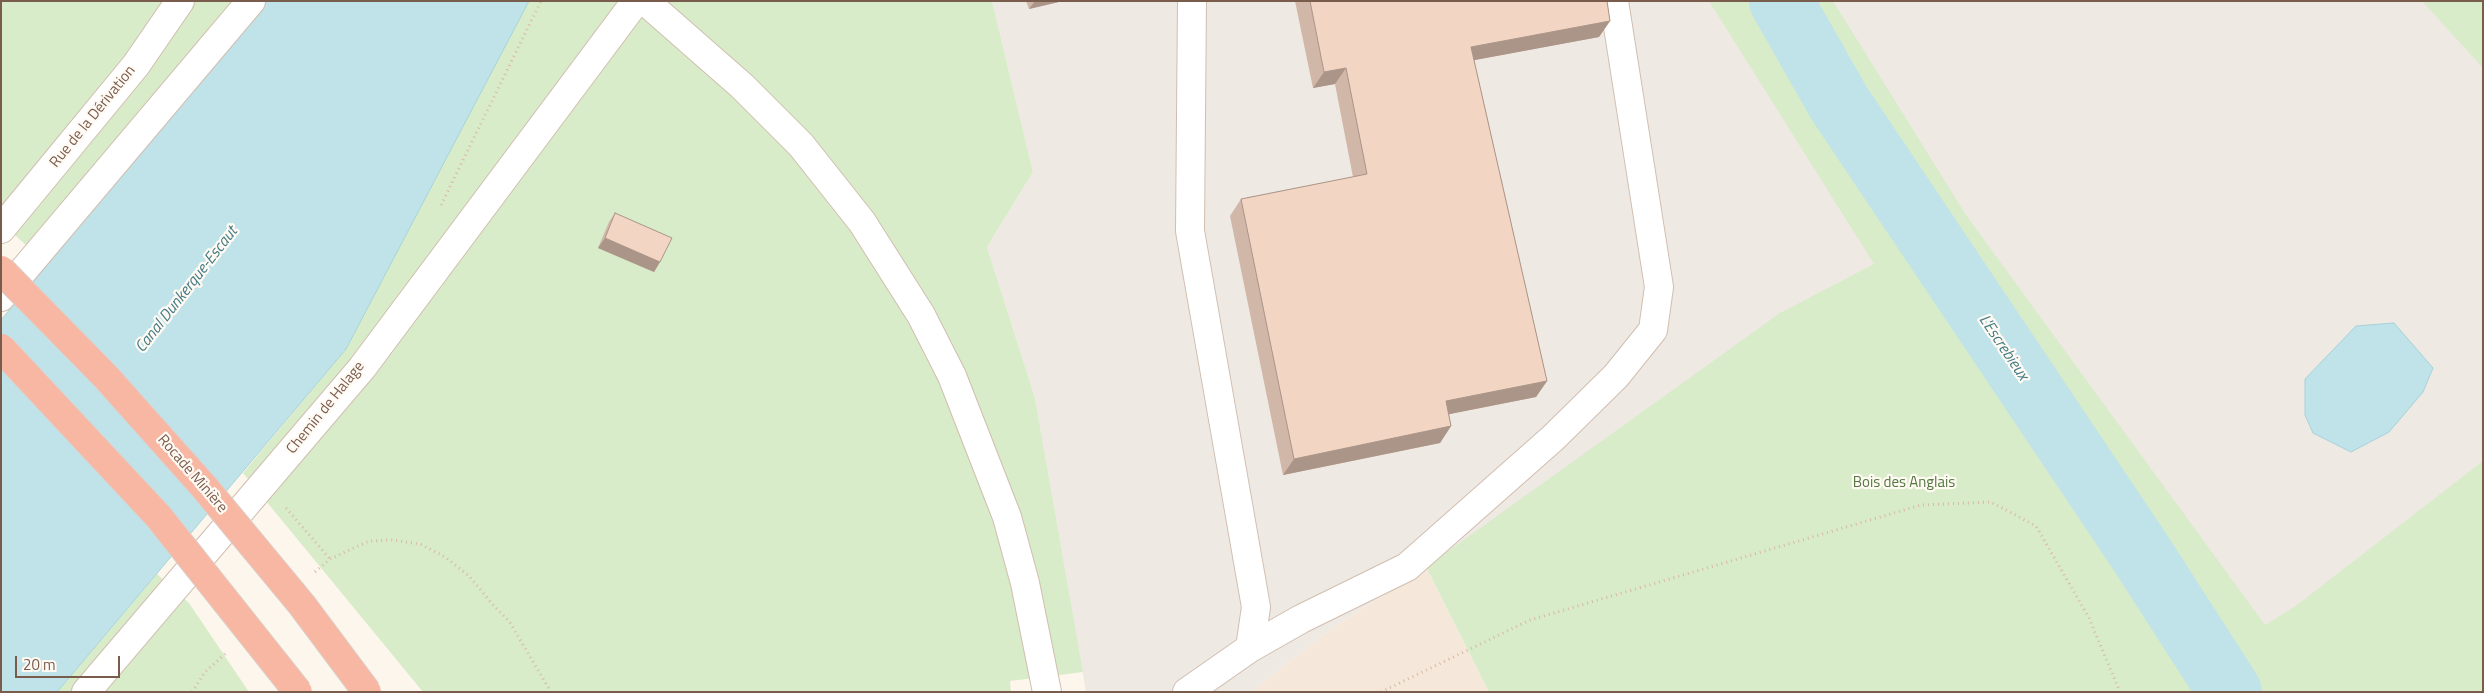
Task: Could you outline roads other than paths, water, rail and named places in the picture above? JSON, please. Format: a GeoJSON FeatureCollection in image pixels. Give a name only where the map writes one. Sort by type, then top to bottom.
{"type":"FeatureCollection","features":[{"type":"Feature","properties":{"kind":"highway","name":"Rocade Minière"},"geometry":{"type":"LineString","coordinates":[[1,270],[106,377],[205,488],[302,605],[367,692]]}},
{"type":"Feature","properties":{"kind":"highway"},"geometry":{"type":"LineString","coordinates":[[1,348],[158,516],[298,692]]}},
{"type":"Feature","properties":{"kind":"street","name":"Rue de la Dérivation"},"geometry":{"type":"LineString","coordinates":[[1,229],[131,71],[180,1]]}},
{"type":"Feature","properties":{"kind":"street"},"geometry":{"type":"LineString","coordinates":[[1,297],[250,1]]}},
{"type":"Feature","properties":{"kind":"street","name":"Chemin de Halage"},"geometry":{"type":"LineString","coordinates":[[86,692],[362,368],[636,1]]}},
{"type":"Feature","properties":{"kind":"street"},"geometry":{"type":"LineString","coordinates":[[645,1],[742,86],[801,144],[862,222],[921,315],[956,384],[1007,518],[1026,583],[1047,692]]}},
{"type":"Feature","properties":{"kind":"street"},"geometry":{"type":"LineString","coordinates":[[1192,1],[1190,231],[1256,607],[1250,648]]}},
{"type":"Feature","properties":{"kind":"street"},"geometry":{"type":"LineString","coordinates":[[1187,692],[1250,648],[1301,619],[1407,567],[1553,438],[1616,376],[1653,330],[1660,287],[1614,1]]}},
{"type":"Feature","properties":{"kind":"water","name":"Canal Dunkerque-Escaut"},"geometry":{"type":"Polygon","coordinates":[[[267,1],[529,1],[346,349],[57,692],[1,692],[1,320],[267,1]]]}},
{"type":"Feature","properties":{"kind":"water"},"geometry":{"type":"Polygon","coordinates":[[[2394,323],[2433,368],[2423,392],[2389,432],[2351,452],[2313,433],[2305,415],[2305,379],[2356,326],[2394,323]]]}},
{"type":"Feature","properties":{"kind":"waterway","name":"L'Escrebieux"},"geometry":{"type":"LineString","coordinates":[[1781,1],[1839,103],[2142,555],[2230,692]]}},
{"type":"Feature","properties":{"kind":"park label","name":"Bois des Anglais"},"geometry":{"type":"Point","coordinates":[1904,483]}}]}
